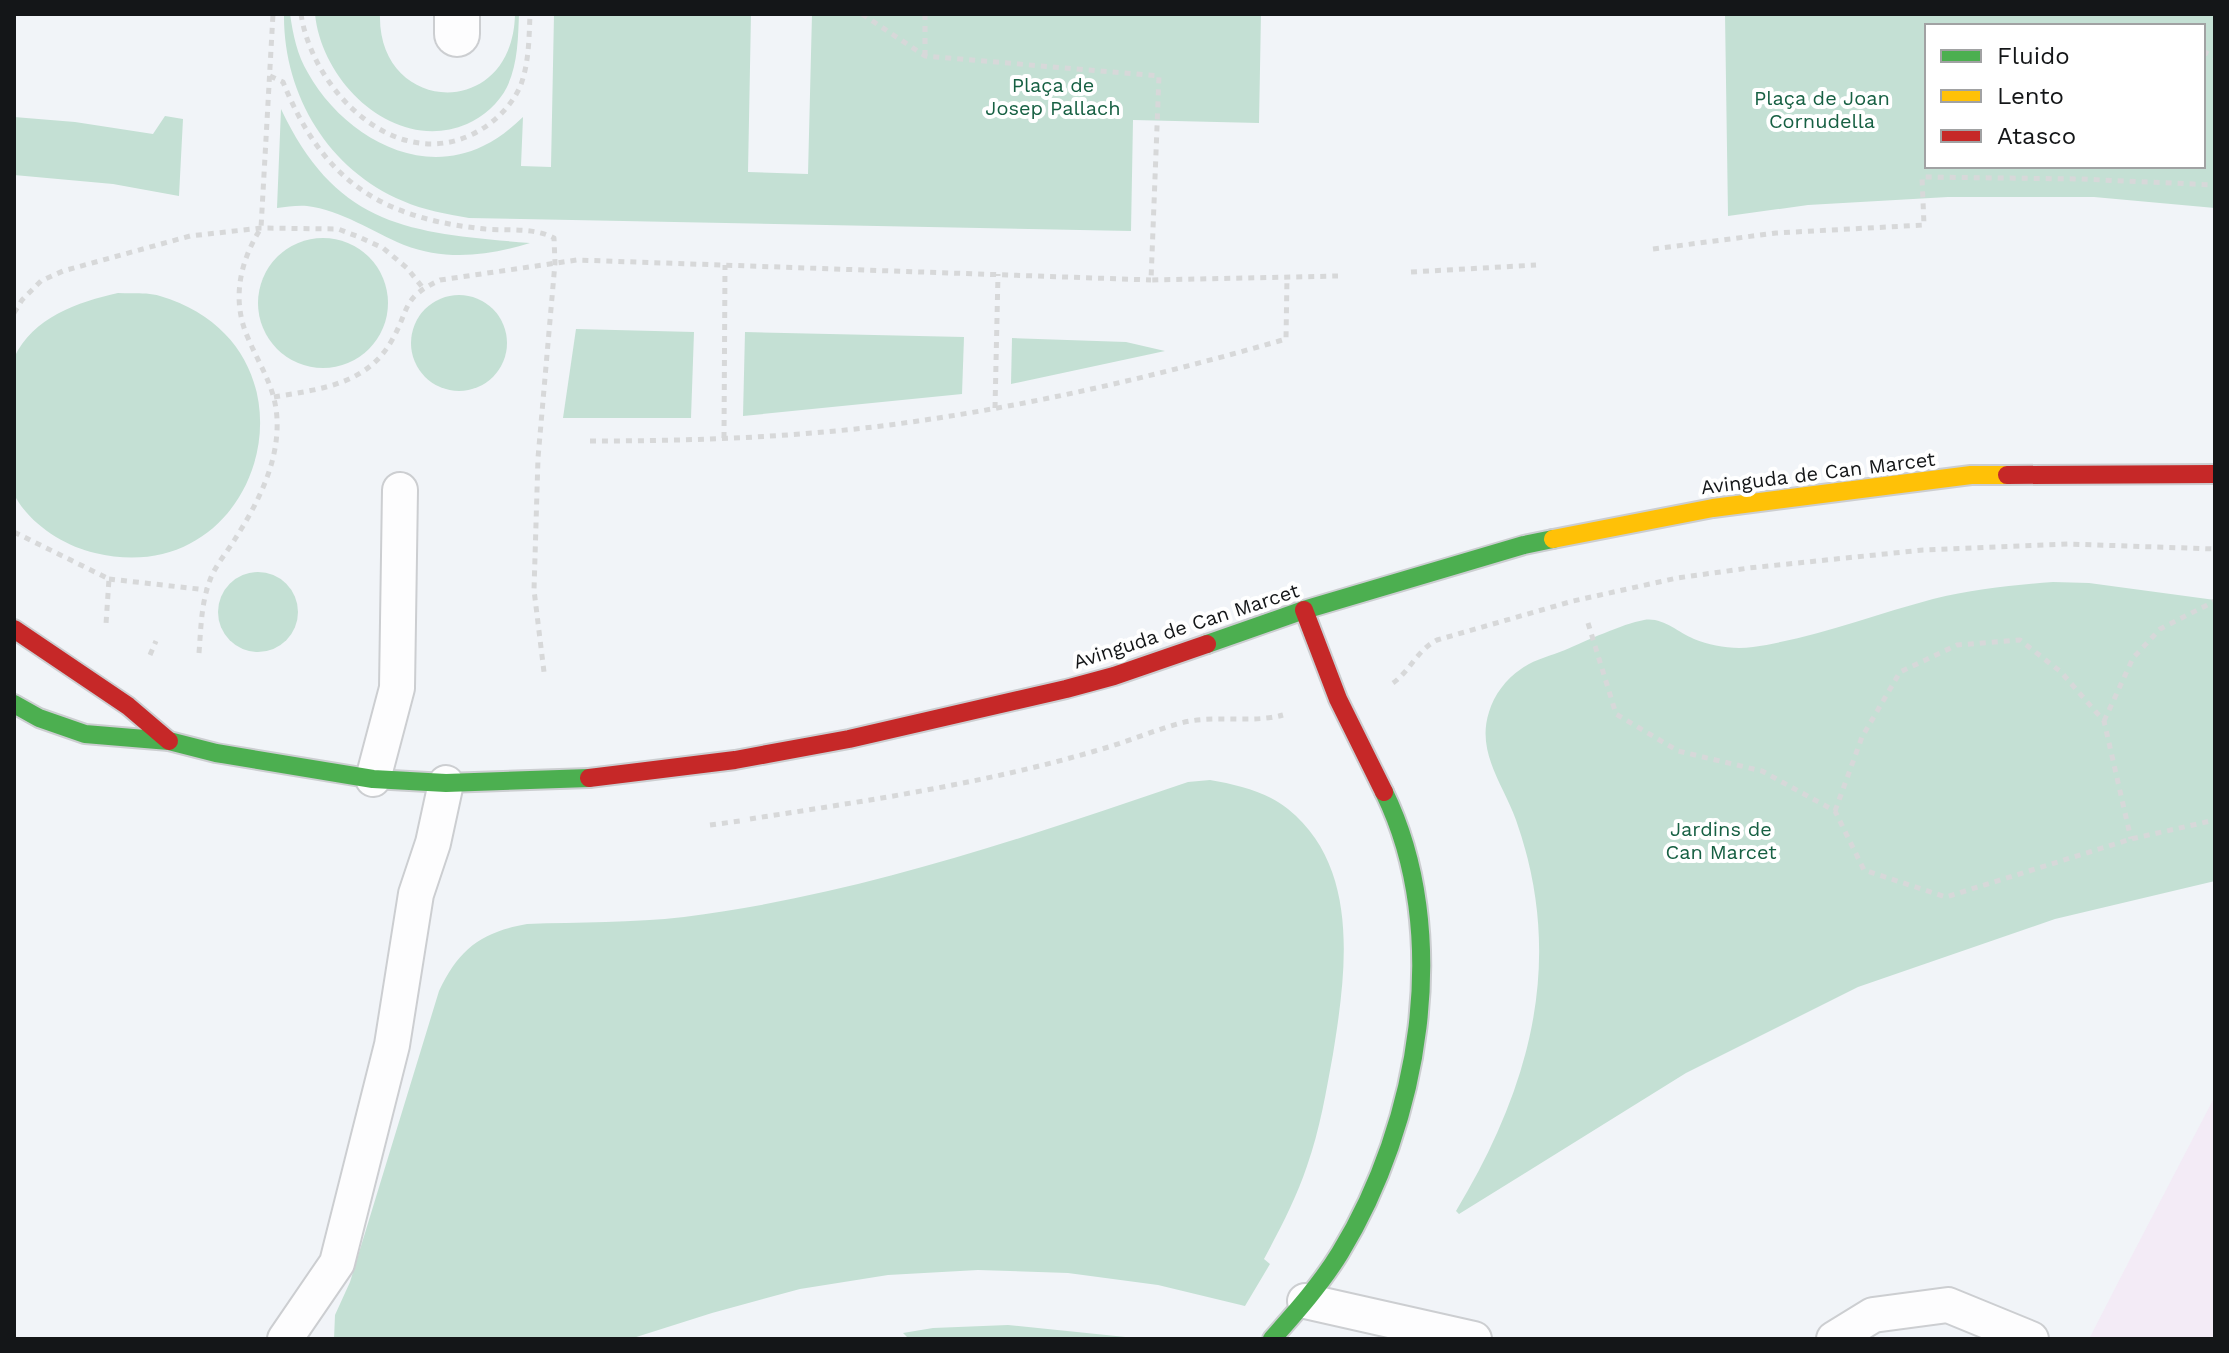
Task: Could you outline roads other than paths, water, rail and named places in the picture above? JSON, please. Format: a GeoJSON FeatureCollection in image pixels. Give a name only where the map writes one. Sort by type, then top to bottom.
{"type":"FeatureCollection","features":[{"type":"Feature","properties":{"kind":"street","name":"Avinguda de Can Marcet"},"geometry":{"type":"LineString","coordinates":[[14,704],[39,718],[85,734],[169,741],[216,753],[373,779],[446,783],[595,778],[735,760],[849,739],[1114,676],[1304,610],[1524,545],[1713,508],[1971,475],[2215,474]]}},
{"type":"Feature","properties":{"kind":"street"},"geometry":{"type":"LineString","coordinates":[[1272,1339],[1305,1301],[1340,1252],[1368,1199],[1390,1144],[1418,1025],[1422,962],[1417,899],[1403,838],[1381,781],[1350,727],[1304,610]]}},
{"type":"Feature","properties":{"kind":"street","name":"Avinguda de Can Marcet"},"geometry":{"type":"LineString","coordinates":[[14,629],[128,706],[169,741]]}},
{"type":"Feature","properties":{"kind":"lane"},"geometry":{"type":"LineString","coordinates":[[373,779],[397,688],[400,490]]}},
{"type":"Feature","properties":{"kind":"lane"},"geometry":{"type":"LineString","coordinates":[[285,1339],[337,1263],[392,1045],[416,894],[433,843],[446,783]]}},
{"type":"Feature","properties":{"kind":"lane"},"geometry":{"type":"LineString","coordinates":[[1305,1301],[1474,1339]]}},
{"type":"Feature","properties":{"kind":"lane"},"geometry":{"type":"LineString","coordinates":[[1834,1339],[1873,1315],[1948,1305],[2031,1339]]}},
{"type":"Feature","properties":{"kind":"park label","name":"Plaça de Josep Pallach"},"geometry":{"type":"Point","coordinates":[1053,96]}},
{"type":"Feature","properties":{"kind":"park label","name":"Plaça de Joan Cornudella"},"geometry":{"type":"Point","coordinates":[1822,110]}},
{"type":"Feature","properties":{"kind":"park label","name":"Jardins de Can Marcet"},"geometry":{"type":"Point","coordinates":[1721,840]}}]}
